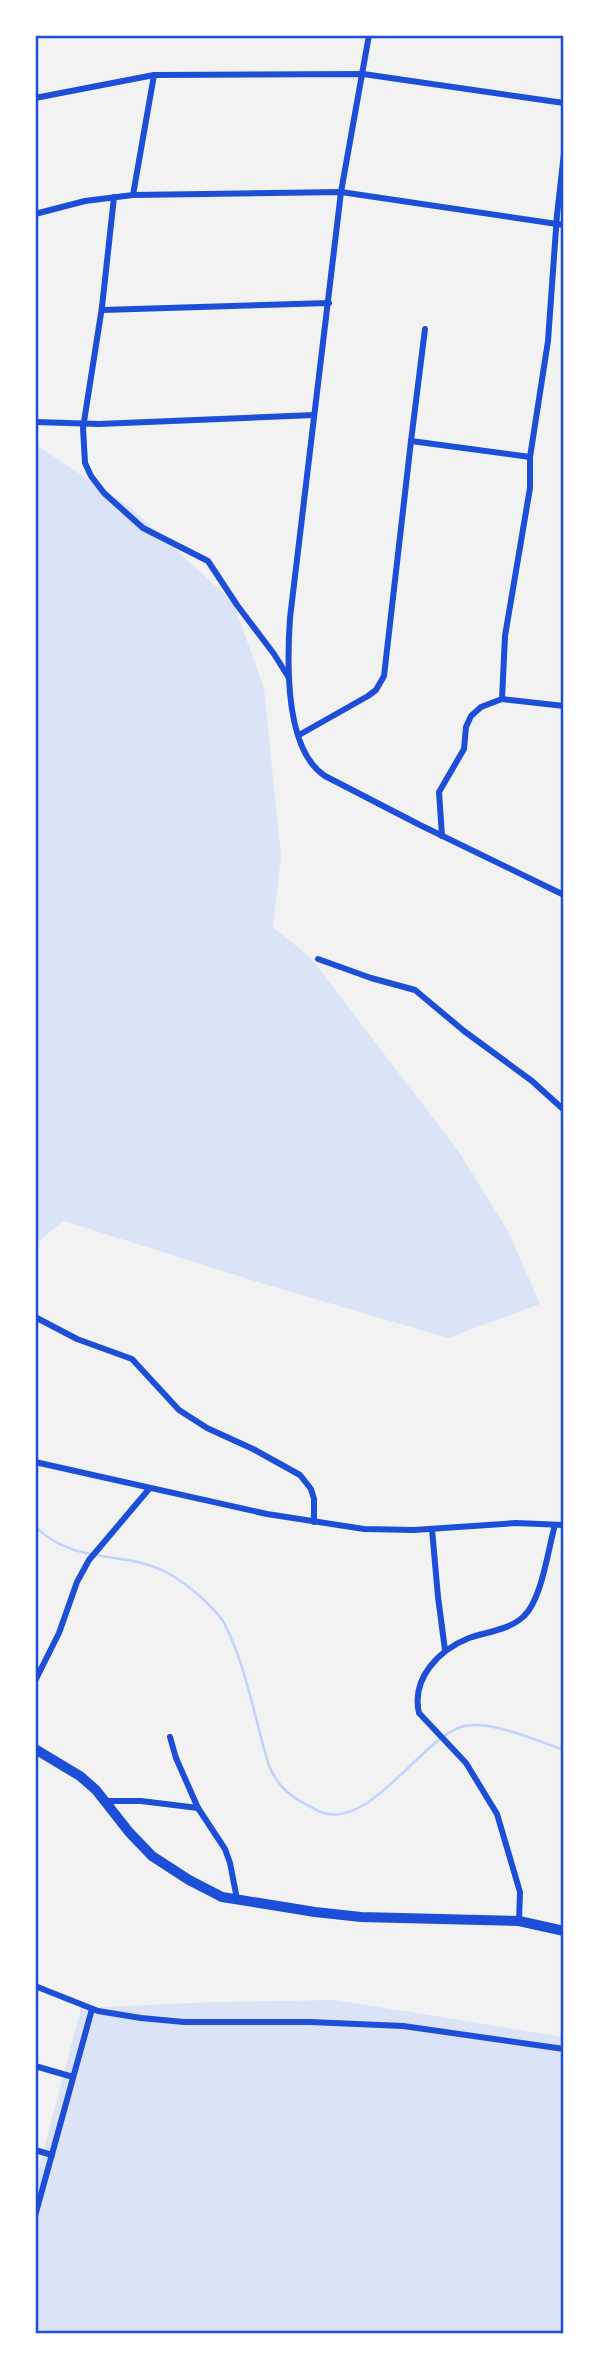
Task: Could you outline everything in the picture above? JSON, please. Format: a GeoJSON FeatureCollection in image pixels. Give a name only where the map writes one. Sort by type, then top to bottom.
{"type":"FeatureCollection","features":[{"type":"Feature","properties":{"kind":"main road"},"geometry":{"type":"LineString","coordinates":[[35,1749],[80,1776],[106,1801],[152,1856],[207,1891],[222,1897],[360,1917],[519,1921],[564,1931]]}},
{"type":"Feature","properties":{"kind":"street"},"geometry":{"type":"LineString","coordinates":[[369,35],[341,192],[290,618],[289,679],[299,735],[306,756],[317,770],[341,785],[564,895]]}},
{"type":"Feature","properties":{"kind":"street"},"geometry":{"type":"LineString","coordinates":[[35,98],[154,75],[363,74],[564,103]]}},
{"type":"Feature","properties":{"kind":"street"},"geometry":{"type":"LineString","coordinates":[[133,195],[154,75]]}},
{"type":"Feature","properties":{"kind":"street"},"geometry":{"type":"LineString","coordinates":[[502,699],[505,636],[530,488],[530,457],[548,341],[564,153]]}},
{"type":"Feature","properties":{"kind":"street"},"geometry":{"type":"LineString","coordinates":[[35,214],[85,201],[133,195],[341,192],[564,225]]}},
{"type":"Feature","properties":{"kind":"street"},"geometry":{"type":"LineString","coordinates":[[114,197],[102,310],[84,423],[85,463],[104,493],[143,528],[208,561],[289,679]]}},
{"type":"Feature","properties":{"kind":"street"},"geometry":{"type":"LineString","coordinates":[[102,310],[329,303]]}},
{"type":"Feature","properties":{"kind":"street"},"geometry":{"type":"LineString","coordinates":[[299,735],[368,696],[376,690],[384,676],[425,329]]}},
{"type":"Feature","properties":{"kind":"street"},"geometry":{"type":"LineString","coordinates":[[35,422],[84,423],[314,415]]}},
{"type":"Feature","properties":{"kind":"street"},"geometry":{"type":"LineString","coordinates":[[411,441],[530,457]]}},
{"type":"Feature","properties":{"kind":"street"},"geometry":{"type":"LineString","coordinates":[[442,836],[439,792],[464,749],[466,727],[471,716],[481,707],[502,699],[564,706]]}},
{"type":"Feature","properties":{"kind":"street"},"geometry":{"type":"LineString","coordinates":[[317,958],[371,978],[415,990],[464,1031],[532,1081],[564,1110]]}},
{"type":"Feature","properties":{"kind":"street"},"geometry":{"type":"LineString","coordinates":[[35,1317],[77,1339],[132,1359],[179,1410],[207,1428],[300,1475],[311,1489],[314,1499],[314,1522]]}},
{"type":"Feature","properties":{"kind":"street"},"geometry":{"type":"LineString","coordinates":[[35,1462],[267,1514],[363,1529],[432,1529],[516,1523],[564,1525]]}},
{"type":"Feature","properties":{"kind":"street"},"geometry":{"type":"LineString","coordinates":[[35,1681],[59,1633],[77,1582],[89,1560],[149,1489]]}},
{"type":"Feature","properties":{"kind":"street"},"geometry":{"type":"LineString","coordinates":[[519,1921],[520,1892],[496,1814],[466,1763],[419,1713],[417,1704],[424,1674],[445,1650],[467,1639],[508,1626],[525,1616],[535,1599],[555,1525]]}},
{"type":"Feature","properties":{"kind":"street"},"geometry":{"type":"LineString","coordinates":[[432,1529],[445,1650]]}},
{"type":"Feature","properties":{"kind":"street"},"geometry":{"type":"LineString","coordinates":[[170,1737],[176,1758],[198,1808],[225,1849],[237,1899]]}},
{"type":"Feature","properties":{"kind":"street"},"geometry":{"type":"LineString","coordinates":[[106,1801],[141,1801],[198,1808]]}},
{"type":"Feature","properties":{"kind":"street"},"geometry":{"type":"LineString","coordinates":[[35,1986],[92,2009],[112,2014],[184,2022],[310,2022],[403,2026],[564,2049]]}},
{"type":"Feature","properties":{"kind":"street"},"geometry":{"type":"LineString","coordinates":[[35,2216],[37,2200],[92,2009]]}},
{"type":"Feature","properties":{"kind":"street"},"geometry":{"type":"LineString","coordinates":[[35,2066],[73,2077]]}},
{"type":"Feature","properties":{"kind":"street"},"geometry":{"type":"LineString","coordinates":[[35,2150],[52,2155]]}},
{"type":"Feature","properties":{"kind":"shaded area"},"geometry":{"type":"Polygon","coordinates":[[[35,444],[131,508],[233,602],[264,688],[281,856],[273,927],[311,958],[459,1152],[508,1231],[540,1304],[448,1338],[64,1221],[35,1244],[35,444]]]}},
{"type":"Feature","properties":{"kind":"shaded area"},"geometry":{"type":"Polygon","coordinates":[[[336,2000],[564,2037],[564,2334],[35,2334],[35,2183],[81,2008],[336,2000]]]}},
{"type":"Feature","properties":{"kind":"waterway"},"geometry":{"type":"LineString","coordinates":[[35,1526],[55,1542],[78,1551],[139,1562],[159,1569],[186,1585],[220,1616],[232,1639],[250,1693],[272,1773],[290,1794],[320,1812],[342,1814],[359,1807],[377,1796],[445,1735],[461,1727],[472,1725],[498,1728],[564,1750]]}}]}
